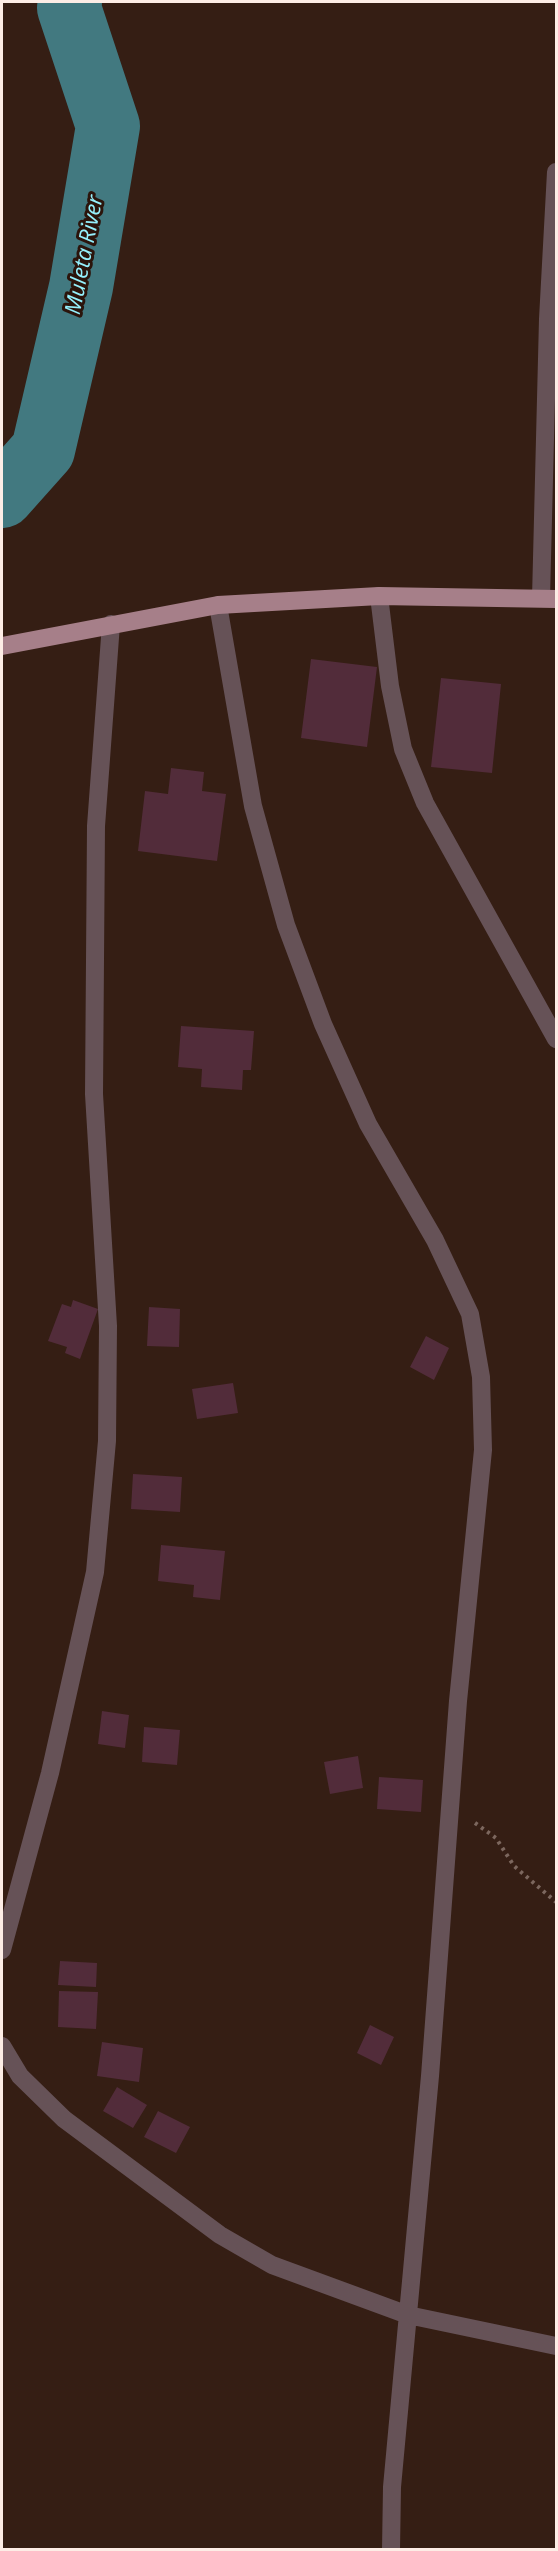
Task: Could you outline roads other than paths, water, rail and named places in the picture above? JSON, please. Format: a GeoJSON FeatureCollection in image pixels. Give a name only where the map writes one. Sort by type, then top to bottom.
{"type":"FeatureCollection","features":[{"type":"Feature","properties":{"kind":"main road"},"geometry":{"type":"LineString","coordinates":[[2,646],[219,605],[379,596],[549,598]]}},
{"type":"Feature","properties":{"kind":"street"},"geometry":{"type":"LineString","coordinates":[[549,598],[548,319],[556,172]]}},
{"type":"Feature","properties":{"kind":"street"},"geometry":{"type":"LineString","coordinates":[[379,596],[390,686],[403,749],[424,803],[556,1039]]}},
{"type":"Feature","properties":{"kind":"street"},"geometry":{"type":"LineString","coordinates":[[219,605],[253,806],[286,926],[323,1024],[368,1124],[435,1240],[470,1314],[481,1377],[483,1450],[458,1701],[430,2076],[392,2487],[391,2550]]}},
{"type":"Feature","properties":{"kind":"street"},"geometry":{"type":"LineString","coordinates":[[2,1950],[50,1773],[95,1572],[107,1441],[108,1326],[94,1094],[96,826],[111,624]]}},
{"type":"Feature","properties":{"kind":"street"},"geometry":{"type":"LineString","coordinates":[[2,2046],[20,2076],[64,2119],[220,2235],[272,2265],[408,2315],[556,2346]]}},
{"type":"Feature","properties":{"kind":"waterway","name":"Muleta River"},"geometry":{"type":"LineString","coordinates":[[2,496],[43,450],[81,287],[108,126],[69,8],[70,2]]}}]}
